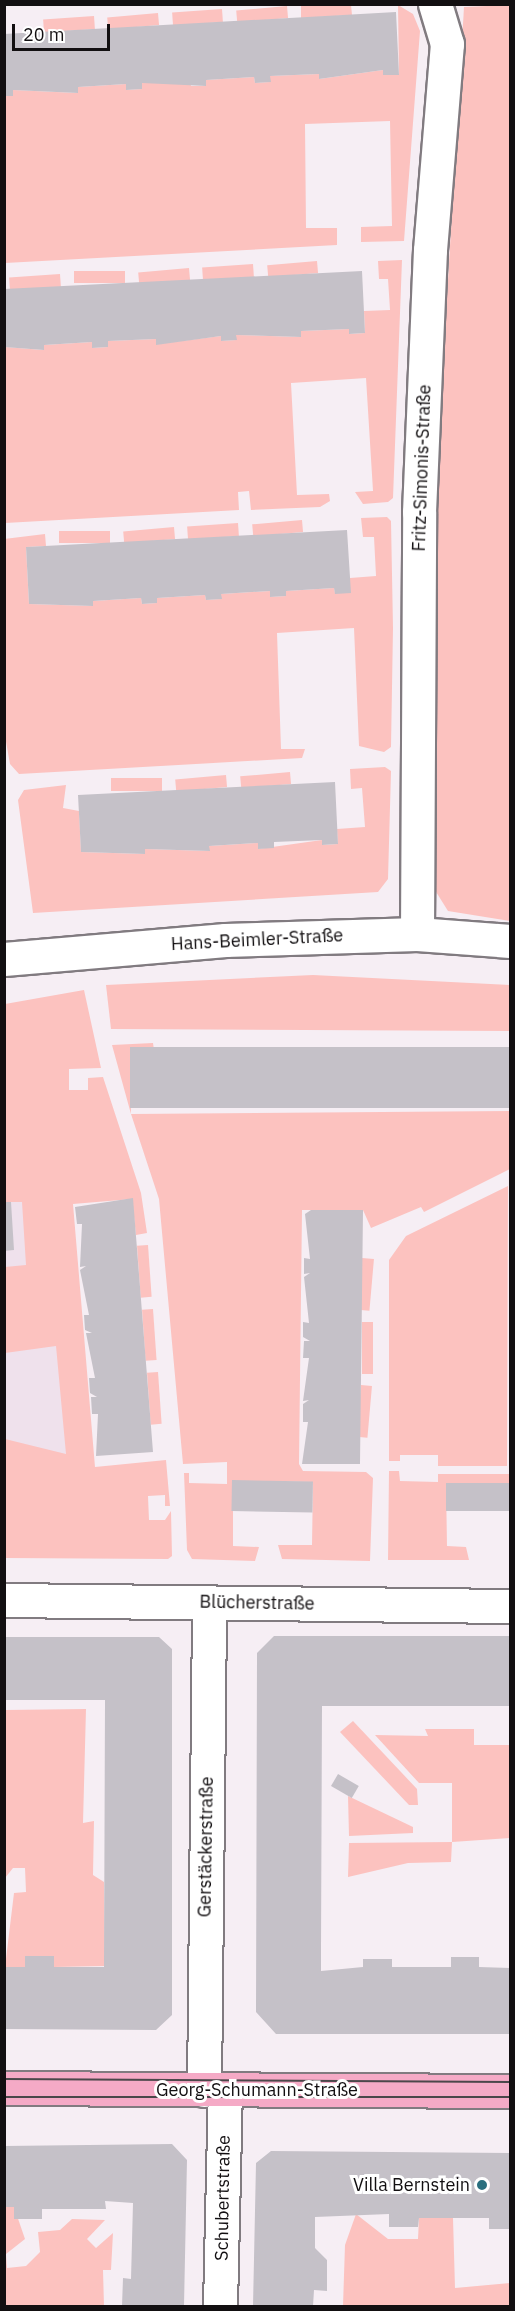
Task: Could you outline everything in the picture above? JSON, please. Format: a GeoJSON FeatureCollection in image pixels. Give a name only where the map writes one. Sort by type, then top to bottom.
{"type":"FeatureCollection","features":[{"type":"Feature","properties":{"kind":"main road","name":"Georg-Schumann-Straße"},"geometry":{"type":"LineString","coordinates":[[4,2088],[510,2091]]}},
{"type":"Feature","properties":{"kind":"street","name":"Fritz-Simonis-Straße"},"geometry":{"type":"LineString","coordinates":[[417,934],[419,512],[430,250],[447,44],[435,4]]}},
{"type":"Feature","properties":{"kind":"street","name":"Hans-Beimler-Straße"},"geometry":{"type":"LineString","coordinates":[[4,959],[225,940],[417,934],[510,941]]}},
{"type":"Feature","properties":{"kind":"street","name":"Blücherstraße"},"geometry":{"type":"LineString","coordinates":[[4,1600],[510,1606]]}},
{"type":"Feature","properties":{"kind":"street","name":"Gerstäckerstraße"},"geometry":{"type":"LineString","coordinates":[[209,1603],[214,2090]]}},
{"type":"Feature","properties":{"kind":"street","name":"Schubertstraße"},"geometry":{"type":"LineString","coordinates":[[214,2090],[220,2307]]}},
{"type":"Feature","properties":{"kind":"shaded area"},"geometry":{"type":"Polygon","coordinates":[[[301,5],[351,5],[352,15],[301,18],[301,5]]]}},
{"type":"Feature","properties":{"kind":"shaded area"},"geometry":{"type":"Polygon","coordinates":[[[398,5],[413,14],[420,31],[404,241],[361,242],[361,227],[392,226],[390,121],[305,124],[306,228],[337,228],[337,245],[5,263],[4,96],[13,96],[13,90],[77,93],[78,87],[126,84],[126,90],[142,89],[142,83],[190,81],[191,86],[206,86],[206,80],[254,77],[255,83],[270,82],[270,76],[319,74],[319,79],[383,70],[384,75],[399,75],[398,5]]]}},
{"type":"Feature","properties":{"kind":"shaded area"},"geometry":{"type":"Polygon","coordinates":[[[510,5],[510,921],[448,911],[433,887],[431,571],[464,7],[510,5]]]}},
{"type":"Feature","properties":{"kind":"shaded area"},"geometry":{"type":"Polygon","coordinates":[[[287,6],[288,18],[237,22],[236,10],[287,6]]]}},
{"type":"Feature","properties":{"kind":"shaded area"},"geometry":{"type":"Polygon","coordinates":[[[222,9],[223,22],[173,25],[172,12],[222,9]]]}},
{"type":"Feature","properties":{"kind":"shaded area"},"geometry":{"type":"Polygon","coordinates":[[[158,13],[159,25],[108,29],[107,17],[158,13]]]}},
{"type":"Feature","properties":{"kind":"shaded area"},"geometry":{"type":"Polygon","coordinates":[[[94,16],[95,29],[44,33],[43,20],[94,16]]]}},
{"type":"Feature","properties":{"kind":"shaded area"},"geometry":{"type":"Polygon","coordinates":[[[402,260],[393,498],[388,502],[363,504],[355,492],[373,491],[366,378],[291,383],[297,495],[329,494],[330,501],[320,507],[251,510],[249,491],[238,492],[239,510],[5,523],[5,347],[43,350],[44,345],[92,342],[92,348],[108,347],[108,341],[156,339],[157,344],[221,336],[221,341],[236,340],[236,335],[301,337],[301,331],[349,329],[350,334],[365,333],[364,311],[390,310],[388,279],[379,279],[378,261],[402,260]]]}},
{"type":"Feature","properties":{"kind":"shaded area"},"geometry":{"type":"Polygon","coordinates":[[[317,261],[318,273],[268,277],[267,265],[317,261]]]}},
{"type":"Feature","properties":{"kind":"shaded area"},"geometry":{"type":"Polygon","coordinates":[[[253,264],[254,277],[203,281],[202,268],[253,264]]]}},
{"type":"Feature","properties":{"kind":"shaded area"},"geometry":{"type":"Polygon","coordinates":[[[189,268],[190,280],[139,284],[138,272],[189,268]]]}},
{"type":"Feature","properties":{"kind":"shaded area"},"geometry":{"type":"Polygon","coordinates":[[[74,271],[125,271],[125,283],[74,283],[74,271]]]}},
{"type":"Feature","properties":{"kind":"shaded area"},"geometry":{"type":"Polygon","coordinates":[[[60,274],[61,287],[10,291],[9,278],[60,274]]]}},
{"type":"Feature","properties":{"kind":"shaded area"},"geometry":{"type":"Polygon","coordinates":[[[387,517],[391,521],[393,628],[391,747],[384,752],[359,746],[354,628],[277,633],[281,749],[305,749],[302,758],[19,774],[10,764],[5,736],[4,539],[45,534],[46,546],[26,547],[29,604],[93,606],[93,601],[141,598],[142,604],[157,603],[157,598],[205,595],[206,600],[221,599],[221,594],[270,591],[270,597],[286,596],[286,591],[334,588],[335,593],[350,593],[350,578],[376,576],[374,537],[363,537],[361,518],[387,517]]]}},
{"type":"Feature","properties":{"kind":"shaded area"},"geometry":{"type":"Polygon","coordinates":[[[302,520],[303,532],[253,536],[252,524],[302,520]]]}},
{"type":"Feature","properties":{"kind":"shaded area"},"geometry":{"type":"Polygon","coordinates":[[[238,523],[239,536],[188,540],[187,527],[238,523]]]}},
{"type":"Feature","properties":{"kind":"shaded area"},"geometry":{"type":"Polygon","coordinates":[[[174,527],[175,539],[124,543],[123,531],[174,527]]]}},
{"type":"Feature","properties":{"kind":"shaded area"},"geometry":{"type":"Polygon","coordinates":[[[59,531],[110,531],[110,543],[59,543],[59,531]]]}},
{"type":"Feature","properties":{"kind":"shaded area"},"geometry":{"type":"Polygon","coordinates":[[[385,767],[391,771],[388,879],[378,892],[33,913],[18,800],[24,790],[66,785],[63,808],[79,811],[81,852],[145,854],[145,849],[209,851],[209,846],[258,843],[258,849],[322,840],[323,845],[338,844],[337,829],[365,827],[362,788],[351,789],[350,769],[385,767]]]}},
{"type":"Feature","properties":{"kind":"shaded area"},"geometry":{"type":"Polygon","coordinates":[[[290,772],[291,784],[241,788],[240,776],[290,772]]]}},
{"type":"Feature","properties":{"kind":"shaded area"},"geometry":{"type":"Polygon","coordinates":[[[226,775],[227,787],[176,791],[175,779],[226,775]]]}},
{"type":"Feature","properties":{"kind":"shaded area"},"geometry":{"type":"Polygon","coordinates":[[[111,778],[162,778],[162,791],[111,791],[111,778]]]}},
{"type":"Feature","properties":{"kind":"shaded area"},"geometry":{"type":"Polygon","coordinates":[[[313,975],[510,985],[510,1031],[111,1029],[106,985],[313,975]]]}},
{"type":"Feature","properties":{"kind":"shaded area"},"geometry":{"type":"Polygon","coordinates":[[[84,990],[101,1068],[69,1069],[69,1090],[88,1090],[88,1078],[103,1077],[141,1193],[147,1233],[136,1235],[132,1199],[73,1204],[95,1467],[166,1460],[170,1506],[165,1506],[165,1495],[148,1496],[149,1520],[165,1520],[171,1511],[172,1556],[168,1559],[5,1558],[5,1439],[66,1454],[56,1346],[5,1353],[5,1267],[26,1265],[22,1202],[5,1202],[5,1004],[84,990]]]}},
{"type":"Feature","properties":{"kind":"shaded area"},"geometry":{"type":"Polygon","coordinates":[[[153,1043],[154,1050],[130,1050],[131,1114],[112,1045],[153,1043]]]}},
{"type":"Feature","properties":{"kind":"shaded area"},"geometry":{"type":"Polygon","coordinates":[[[33,1092],[71,1500],[5,1506],[5,1094],[33,1092]]]}},
{"type":"Feature","properties":{"kind":"shaded area"},"geometry":{"type":"Polygon","coordinates":[[[510,1111],[510,1169],[424,1212],[421,1207],[371,1228],[363,1210],[302,1210],[299,1464],[303,1471],[366,1472],[373,1478],[370,1561],[282,1559],[278,1545],[312,1545],[313,1482],[246,1481],[233,1507],[233,1546],[259,1547],[255,1561],[192,1559],[187,1550],[184,1473],[189,1473],[189,1483],[227,1484],[227,1462],[183,1464],[159,1199],[131,1114],[510,1111]]]}},
{"type":"Feature","properties":{"kind":"shaded area"},"geometry":{"type":"Polygon","coordinates":[[[508,1186],[507,1466],[438,1466],[438,1455],[400,1455],[400,1461],[389,1461],[389,1260],[406,1236],[508,1186]]]}},
{"type":"Feature","properties":{"kind":"shaded area"},"geometry":{"type":"Polygon","coordinates":[[[148,1245],[152,1297],[141,1298],[137,1246],[148,1245]]]}},
{"type":"Feature","properties":{"kind":"shaded area"},"geometry":{"type":"Polygon","coordinates":[[[362,1258],[374,1259],[369,1311],[357,1310],[362,1258]]]}},
{"type":"Feature","properties":{"kind":"shaded area"},"geometry":{"type":"Polygon","coordinates":[[[153,1309],[157,1360],[146,1361],[142,1310],[153,1309]]]}},
{"type":"Feature","properties":{"kind":"shaded area"},"geometry":{"type":"Polygon","coordinates":[[[362,1322],[373,1322],[373,1374],[362,1374],[362,1322]]]}},
{"type":"Feature","properties":{"kind":"shaded area"},"geometry":{"type":"Polygon","coordinates":[[[158,1372],[162,1424],[151,1425],[147,1373],[158,1372]]]}},
{"type":"Feature","properties":{"kind":"shaded area"},"geometry":{"type":"Polygon","coordinates":[[[361,1385],[372,1386],[367,1438],[356,1437],[361,1385]]]}},
{"type":"Feature","properties":{"kind":"shaded area"},"geometry":{"type":"Polygon","coordinates":[[[389,1471],[399,1471],[400,1481],[438,1482],[438,1474],[510,1474],[510,1483],[446,1484],[447,1546],[466,1547],[469,1560],[388,1560],[389,1471]]]}},
{"type":"Feature","properties":{"kind":"shaded area"},"geometry":{"type":"Polygon","coordinates":[[[86,1709],[83,1823],[94,1821],[93,1875],[104,1882],[105,1966],[54,1967],[54,1956],[25,1956],[25,1967],[5,1967],[14,1893],[26,1892],[25,1868],[13,1868],[5,1878],[5,1710],[86,1709]]]}},
{"type":"Feature","properties":{"kind":"shaded area"},"geometry":{"type":"Polygon","coordinates":[[[353,1721],[417,1789],[418,1805],[409,1805],[340,1732],[353,1721]]]}},
{"type":"Feature","properties":{"kind":"shaded area"},"geometry":{"type":"Polygon","coordinates":[[[425,1729],[474,1729],[474,1745],[510,1745],[510,1838],[452,1842],[452,1783],[419,1783],[375,1735],[428,1736],[425,1729]]]}},
{"type":"Feature","properties":{"kind":"shaded area"},"geometry":{"type":"Polygon","coordinates":[[[348,1796],[413,1827],[413,1833],[349,1836],[348,1796]]]}},
{"type":"Feature","properties":{"kind":"shaded area"},"geometry":{"type":"Polygon","coordinates":[[[452,1842],[451,1862],[408,1863],[348,1877],[349,1843],[452,1842]]]}},
{"type":"Feature","properties":{"kind":"shaded area"},"geometry":{"type":"Polygon","coordinates":[[[4,2207],[14,2207],[25,2239],[6,2254],[7,2268],[26,2266],[40,2252],[38,2232],[60,2230],[72,2219],[105,2220],[87,2239],[96,2248],[113,2233],[111,2270],[103,2270],[104,2306],[5,2306],[4,2207]]]}},
{"type":"Feature","properties":{"kind":"shaded area"},"geometry":{"type":"Polygon","coordinates":[[[356,2214],[388,2239],[418,2239],[419,2218],[453,2218],[455,2288],[510,2283],[510,2306],[343,2306],[345,2245],[356,2214]]]}},
{"type":"Feature","properties":{"kind":"building"},"geometry":{"type":"Polygon","coordinates":[[[396,12],[399,75],[383,75],[383,70],[319,79],[319,74],[270,76],[271,82],[255,83],[254,77],[206,80],[206,86],[142,83],[142,89],[126,90],[126,84],[78,87],[78,93],[13,90],[13,96],[4,96],[4,34],[396,12]]]}},
{"type":"Feature","properties":{"kind":"building"},"geometry":{"type":"Polygon","coordinates":[[[362,271],[365,333],[349,334],[349,329],[301,331],[301,337],[236,335],[237,340],[221,341],[221,336],[156,345],[156,339],[108,341],[108,347],[92,348],[92,342],[44,345],[44,350],[4,347],[4,289],[362,271]]]}},
{"type":"Feature","properties":{"kind":"building"},"geometry":{"type":"Polygon","coordinates":[[[347,530],[351,593],[335,594],[334,588],[286,591],[286,596],[270,597],[270,591],[221,594],[222,599],[206,600],[205,595],[157,598],[157,603],[142,604],[141,598],[93,601],[93,606],[29,604],[26,547],[347,530]]]}},
{"type":"Feature","properties":{"kind":"building"},"geometry":{"type":"Polygon","coordinates":[[[335,782],[338,844],[322,845],[322,840],[274,842],[274,848],[258,849],[258,843],[209,846],[210,851],[145,849],[145,854],[81,852],[78,795],[335,782]]]}},
{"type":"Feature","properties":{"kind":"building"},"geometry":{"type":"Polygon","coordinates":[[[130,1047],[510,1047],[510,1108],[130,1108],[130,1047]]]}},
{"type":"Feature","properties":{"kind":"building"},"geometry":{"type":"Polygon","coordinates":[[[133,1198],[153,1452],[96,1456],[98,1414],[92,1414],[91,1397],[97,1397],[90,1393],[89,1378],[95,1378],[86,1333],[92,1333],[85,1330],[84,1315],[89,1315],[80,1270],[86,1266],[80,1267],[82,1224],[77,1224],[75,1207],[133,1198]]]}},
{"type":"Feature","properties":{"kind":"building"},"geometry":{"type":"Polygon","coordinates":[[[4,1202],[11,1202],[14,1250],[4,1251],[4,1202]]]}},
{"type":"Feature","properties":{"kind":"building"},"geometry":{"type":"Polygon","coordinates":[[[311,1210],[363,1210],[360,1464],[302,1464],[308,1422],[303,1422],[303,1404],[309,1400],[303,1401],[309,1358],[303,1358],[304,1341],[310,1341],[303,1337],[303,1322],[309,1323],[304,1277],[310,1273],[304,1274],[304,1258],[310,1259],[305,1214],[311,1210]]]}},
{"type":"Feature","properties":{"kind":"building"},"geometry":{"type":"Polygon","coordinates":[[[232,1480],[313,1481],[312,1512],[231,1511],[232,1480]]]}},
{"type":"Feature","properties":{"kind":"building"},"geometry":{"type":"Polygon","coordinates":[[[446,1483],[510,1483],[510,1511],[446,1511],[446,1483]]]}},
{"type":"Feature","properties":{"kind":"building"},"geometry":{"type":"Polygon","coordinates":[[[274,1636],[510,1636],[510,1706],[322,1706],[321,1971],[363,1967],[363,1959],[392,1959],[392,1967],[451,1967],[451,1957],[479,1957],[479,1967],[510,1968],[510,2034],[276,2034],[256,2012],[257,1653],[274,1636]]]}},
{"type":"Feature","properties":{"kind":"building"},"geometry":{"type":"Polygon","coordinates":[[[4,1637],[159,1637],[172,1649],[172,2015],[156,2030],[4,2029],[4,1967],[25,1967],[25,1956],[54,1956],[54,1967],[104,1967],[105,1700],[4,1700],[4,1637]]]}},
{"type":"Feature","properties":{"kind":"building"},"geometry":{"type":"Polygon","coordinates":[[[338,1774],[359,1786],[352,1798],[331,1786],[338,1774]]]}},
{"type":"Feature","properties":{"kind":"building"},"geometry":{"type":"Polygon","coordinates":[[[172,2144],[187,2160],[184,2306],[122,2306],[123,2278],[131,2279],[133,2203],[105,2201],[106,2209],[42,2209],[42,2219],[14,2219],[14,2207],[4,2207],[4,2146],[172,2144]]]}},
{"type":"Feature","properties":{"kind":"building"},"geometry":{"type":"Polygon","coordinates":[[[271,2151],[510,2153],[510,2229],[489,2229],[489,2218],[419,2218],[418,2227],[389,2227],[389,2214],[315,2217],[315,2248],[327,2260],[327,2291],[314,2290],[313,2306],[253,2306],[256,2163],[271,2151]]]}},
{"type":"Feature","properties":{"kind":"tram line"},"geometry":{"type":"LineString","coordinates":[[4,2079],[510,2082]]}},
{"type":"Feature","properties":{"kind":"tram line"},"geometry":{"type":"LineString","coordinates":[[4,2097],[510,2097]]}},
{"type":"Feature","properties":{"kind":"place","name":"Villa Bernstein"},"geometry":{"type":"Point","coordinates":[482,2185]}}]}
